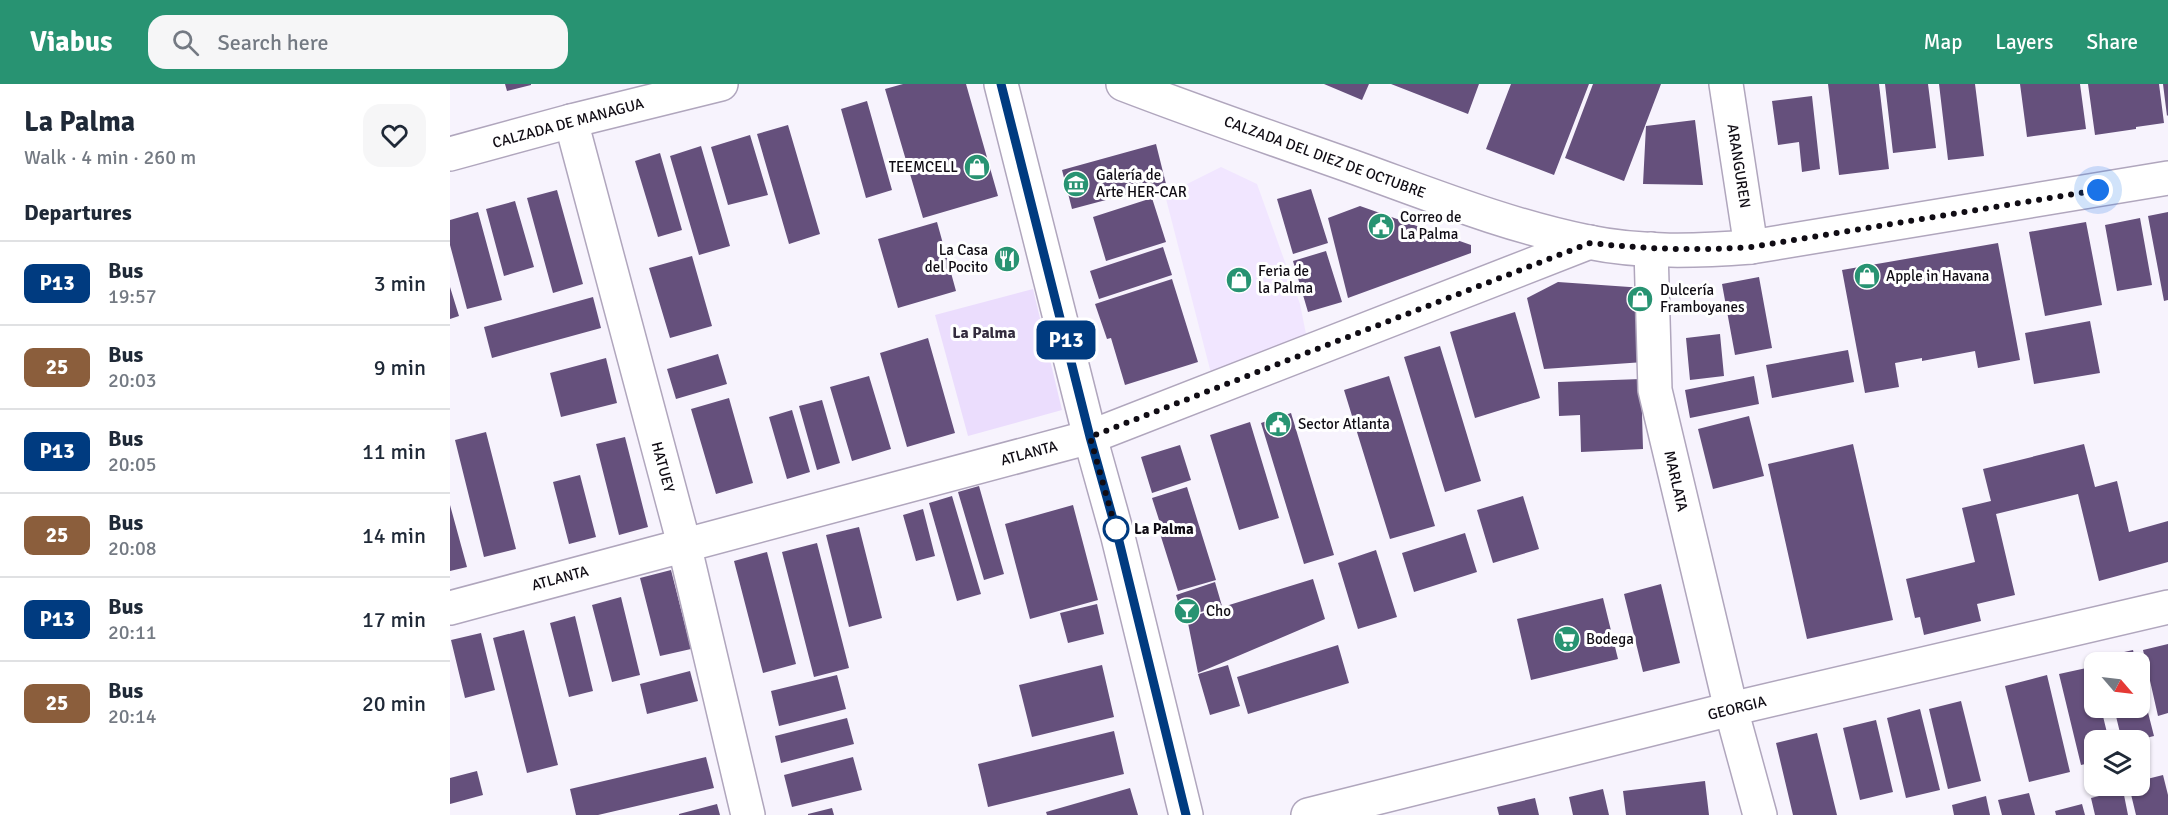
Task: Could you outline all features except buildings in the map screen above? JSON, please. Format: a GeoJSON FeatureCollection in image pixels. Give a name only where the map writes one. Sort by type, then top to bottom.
{"type":"FeatureCollection","features":[{"type":"Feature","properties":{"kind":"street","name":"CALZADA DE MANAGUA"},"geometry":{"type":"LineString","coordinates":[[450,154],[721,84]]}},
{"type":"Feature","properties":{"kind":"street"},"geometry":{"type":"LineString","coordinates":[[1001,84],[1090,437],[1118,537],[1186,815]]}},
{"type":"Feature","properties":{"kind":"street","name":"CALZADA DEL DIEZ DE OCTUBRE"},"geometry":{"type":"LineString","coordinates":[[1123,84],[1474,211],[1590,243],[1651,249],[1709,250],[1751,247],[2168,178]]}},
{"type":"Feature","properties":{"kind":"street","name":"ARANGUREN"},"geometry":{"type":"LineString","coordinates":[[1726,84],[1751,247]]}},
{"type":"Feature","properties":{"kind":"street","name":"HATUEY"},"geometry":{"type":"LineString","coordinates":[[571,121],[684,544],[748,815]]}},
{"type":"Feature","properties":{"kind":"street","name":"ATLANTA"},"geometry":{"type":"LineString","coordinates":[[450,608],[1090,437],[1590,243]]}},
{"type":"Feature","properties":{"kind":"street","name":"MARLATA"},"geometry":{"type":"LineString","coordinates":[[1651,249],[1655,390],[1731,709],[1760,815]]}},
{"type":"Feature","properties":{"kind":"street","name":"GEORGIA"},"geometry":{"type":"LineString","coordinates":[[1308,815],[1731,709],[2168,607]]}},
{"type":"Feature","properties":{"kind":"shaded area","name":"Feria de la Palma"},"geometry":{"type":"Polygon","coordinates":[[[1221,167],[1257,184],[1300,304],[1307,339],[1213,381],[1165,195],[1221,167]]]}},
{"type":"Feature","properties":{"kind":"shaded area"},"geometry":{"type":"Polygon","coordinates":[[[1033,289],[1062,410],[968,436],[935,315],[1033,289]]]}},
{"type":"Feature","properties":{"kind":"bus line","name":"P13"},"geometry":{"type":"LineString","coordinates":[[1001,84],[1090,437],[1118,537],[1186,815]]}},
{"type":"Feature","properties":{"kind":"place","name":"TEEMCELL"},"geometry":{"type":"Point","coordinates":[977,167]}},
{"type":"Feature","properties":{"kind":"place","name":"Galería de Arte HER-CAR"},"geometry":{"type":"Point","coordinates":[1076,184]}},
{"type":"Feature","properties":{"kind":"place","name":"Correo de La Palma"},"geometry":{"type":"Point","coordinates":[1381,226]}},
{"type":"Feature","properties":{"kind":"place","name":"La Casa del Pocito"},"geometry":{"type":"Point","coordinates":[1007,259]}},
{"type":"Feature","properties":{"kind":"place","name":"Apple in Havana"},"geometry":{"type":"Point","coordinates":[1867,276]}},
{"type":"Feature","properties":{"kind":"place","name":"Feria de la Palma"},"geometry":{"type":"Point","coordinates":[1239,280]}},
{"type":"Feature","properties":{"kind":"place","name":"Dulcería Framboyanes"},"geometry":{"type":"Point","coordinates":[1640,299]}},
{"type":"Feature","properties":{"kind":"place","name":"Sector Atlanta"},"geometry":{"type":"Point","coordinates":[1278,424]}},
{"type":"Feature","properties":{"kind":"place","name":"La Palma"},"geometry":{"type":"Point","coordinates":[1116,529]}},
{"type":"Feature","properties":{"kind":"place","name":"Cho"},"geometry":{"type":"Point","coordinates":[1187,611]}},
{"type":"Feature","properties":{"kind":"place","name":"Bodega"},"geometry":{"type":"Point","coordinates":[1567,639]}},
{"type":"Feature","properties":{"kind":"district","name":"La Palma"},"geometry":{"type":"Point","coordinates":[984,332]}},
{"type":"Feature","properties":{"kind":"route"},"geometry":{"type":"LineString","coordinates":[[1116,529],[1118,537],[1090,437],[1590,243],[1651,249],[1709,250],[1751,247],[2098,190]]}}]}
